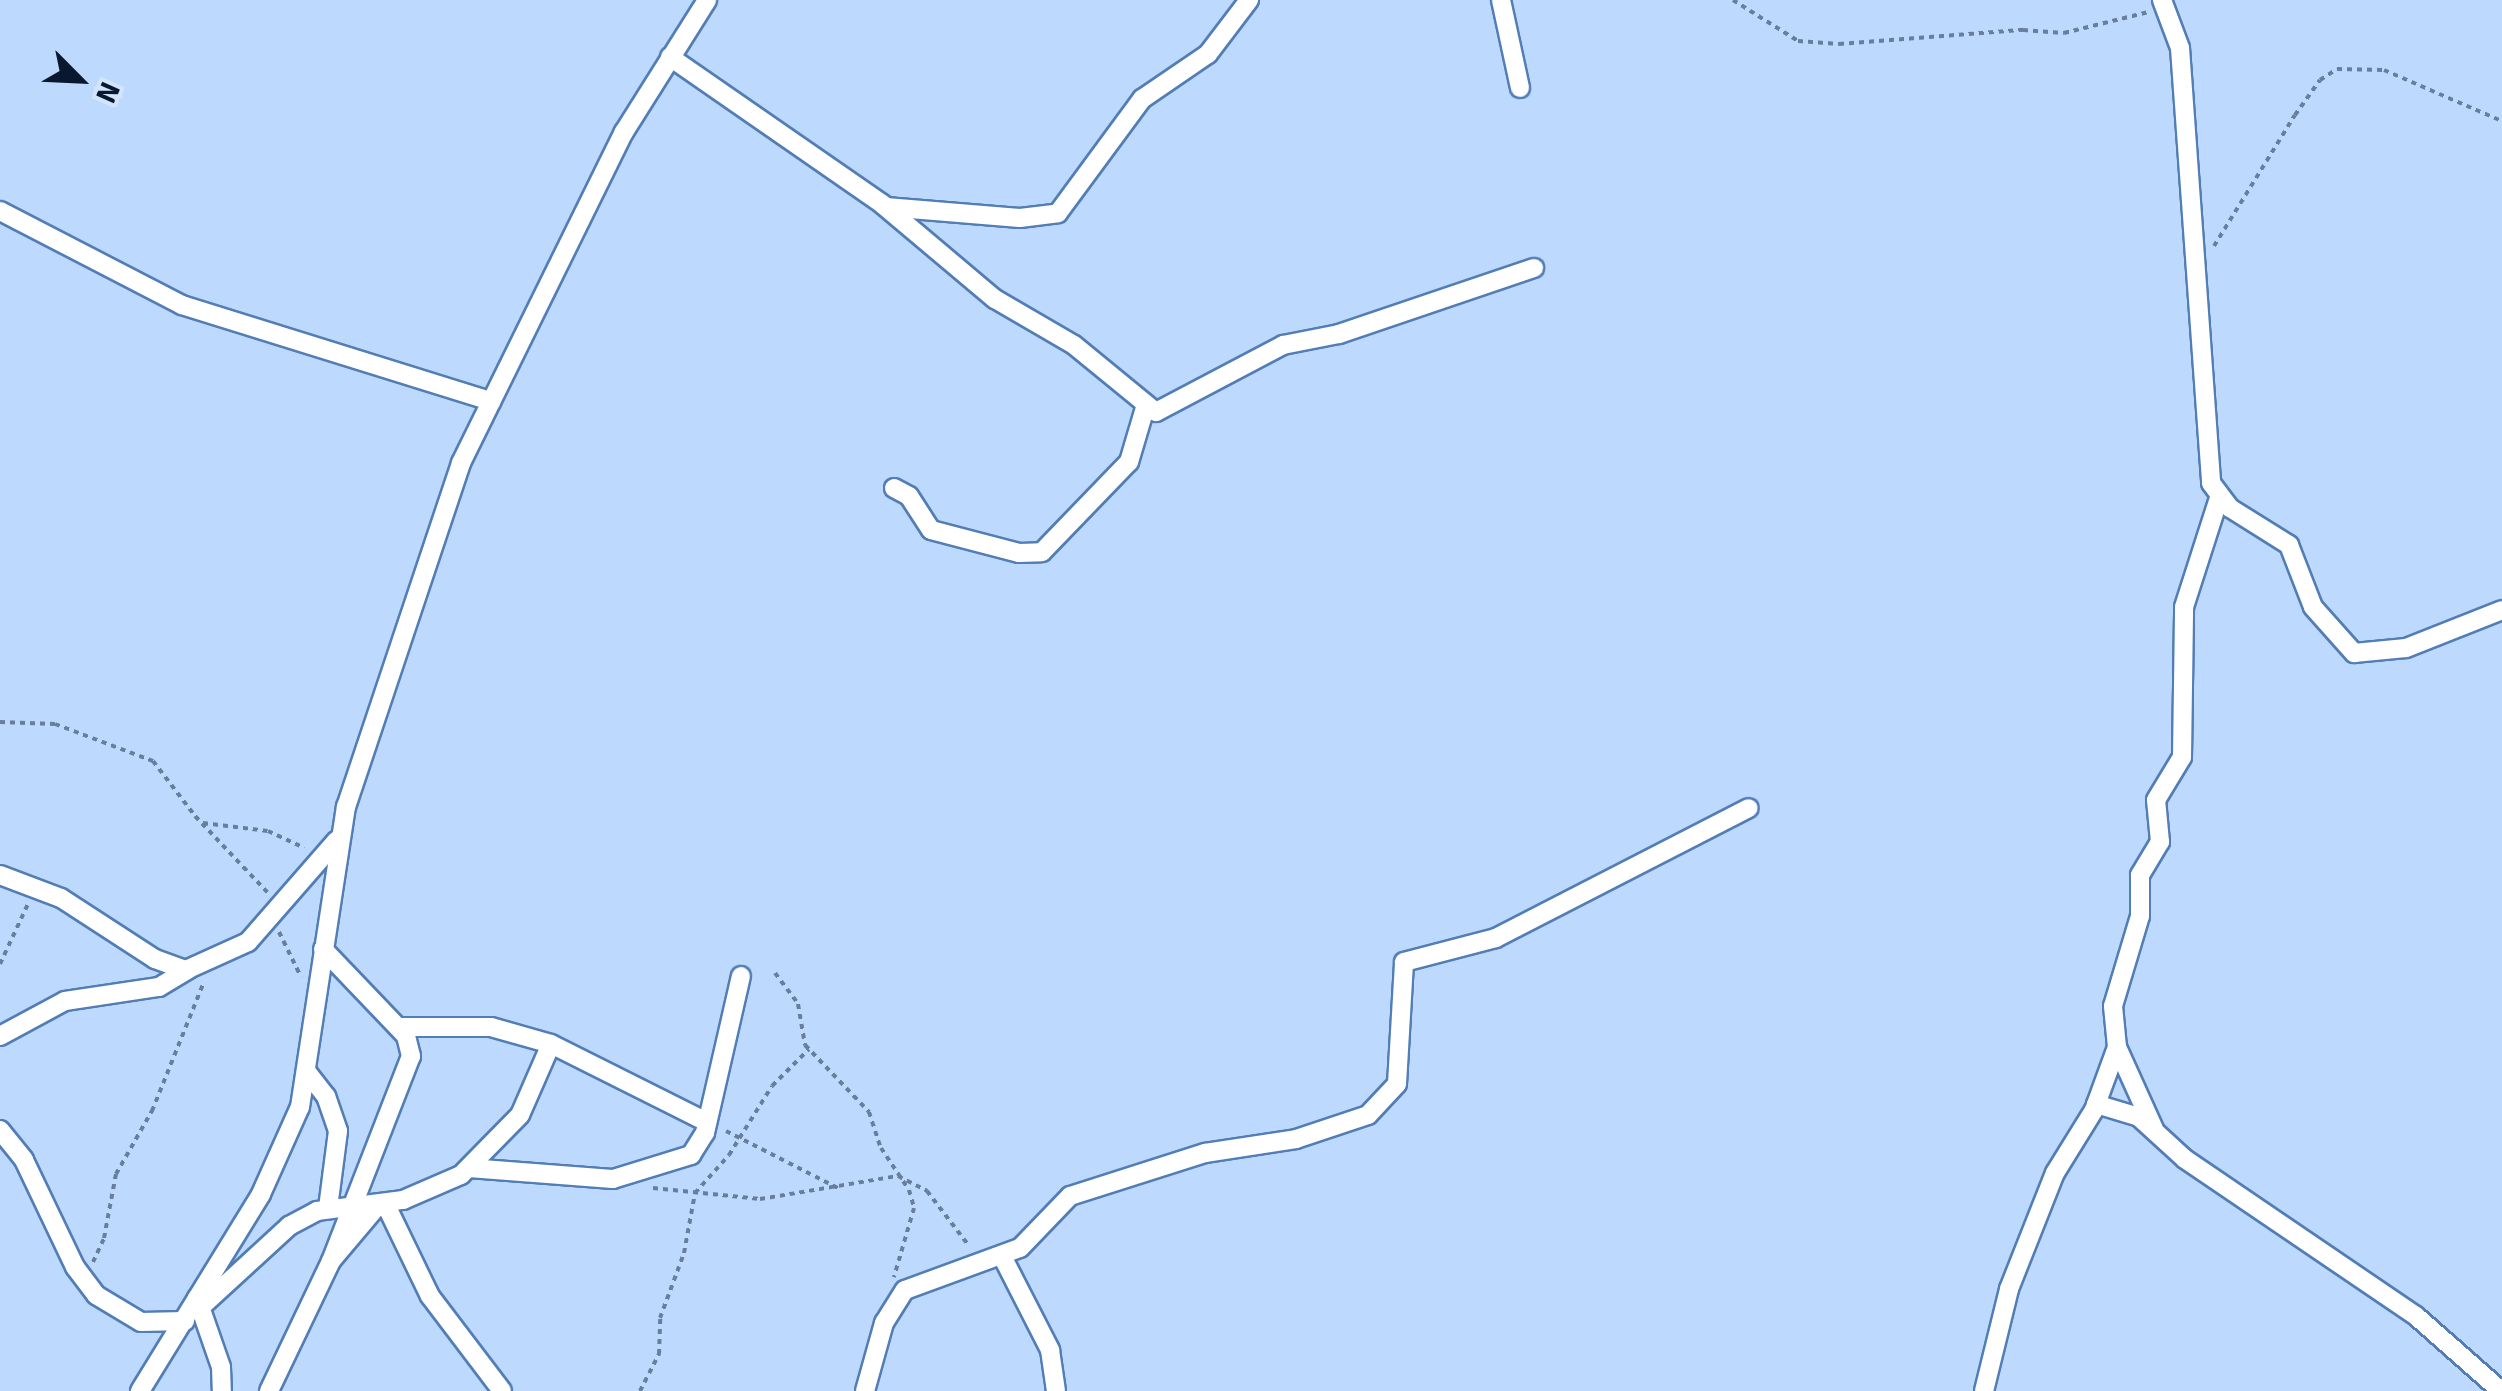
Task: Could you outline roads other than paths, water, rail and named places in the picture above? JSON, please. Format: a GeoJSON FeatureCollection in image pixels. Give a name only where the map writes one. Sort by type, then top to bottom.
{"type":"FeatureCollection","features":[{"type":"Feature","properties":{"kind":"street"},"geometry":{"type":"LineString","coordinates":[[140,1391],[199,1302],[261,1194],[300,1107],[340,836],[433,539],[491,401],[624,132],[707,0]]}},
{"type":"Feature","properties":{"kind":"street"},"geometry":{"type":"LineString","coordinates":[[885,207],[1020,218],[1058,213],[1142,98],[1208,54],[1249,0]]}},
{"type":"Feature","properties":{"kind":"street"},"geometry":{"type":"LineString","coordinates":[[1501,0],[1520,88]]}},
{"type":"Feature","properties":{"kind":"street"},"geometry":{"type":"LineString","coordinates":[[2162,4],[2180,48],[2185,187],[2199,267],[2205,459],[2219,498],[2290,546],[2313,607],[2354,653],[2406,648],[2502,610]]}},
{"type":"Feature","properties":{"kind":"street"},"geometry":{"type":"LineString","coordinates":[[670,57],[885,207],[995,300],[1074,345],[1145,408],[1170,409],[1217,374],[1283,345],[1340,334],[1534,268]]}},
{"type":"Feature","properties":{"kind":"street"},"geometry":{"type":"LineString","coordinates":[[0,211],[182,306],[491,401]]}},
{"type":"Feature","properties":{"kind":"street"},"geometry":{"type":"LineString","coordinates":[[894,488],[909,496],[931,530],[1020,553],[1042,552],[1128,462],[1145,408]]}},
{"type":"Feature","properties":{"kind":"street"},"geometry":{"type":"LineString","coordinates":[[2154,1129],[2117,1047],[2115,991],[2140,916],[2140,875],[2160,842],[2156,800],[2182,757],[2184,607],[2219,498]]}},
{"type":"Feature","properties":{"kind":"street"},"geometry":{"type":"LineString","coordinates":[[865,1391],[898,1296],[1020,1248],[1070,1196],[1205,1153],[1296,1139],[1368,1115],[1398,1084],[1404,962],[1496,938],[1749,808]]}},
{"type":"Feature","properties":{"kind":"street"},"geometry":{"type":"LineString","coordinates":[[0,1036],[65,1001],[158,988],[248,942],[340,836]]}},
{"type":"Feature","properties":{"kind":"street"},"geometry":{"type":"LineString","coordinates":[[0,875],[37,886],[155,959],[189,969]]}},
{"type":"Feature","properties":{"kind":"street"},"geometry":{"type":"LineString","coordinates":[[269,1391],[331,1260],[411,1056],[398,1027],[324,949]]}},
{"type":"Feature","properties":{"kind":"street"},"geometry":{"type":"LineString","coordinates":[[469,1168],[613,1179],[691,1155],[707,1122],[741,976]]}},
{"type":"Feature","properties":{"kind":"street"},"geometry":{"type":"LineString","coordinates":[[398,1027],[492,1027],[552,1044],[707,1122]]}},
{"type":"Feature","properties":{"kind":"street"},"geometry":{"type":"LineString","coordinates":[[199,1302],[289,1226],[328,1208],[383,1203],[434,1190],[469,1168],[520,1115],[552,1044]]}},
{"type":"Feature","properties":{"kind":"street"},"geometry":{"type":"LineString","coordinates":[[1984,1391],[2034,1227],[2055,1173],[2096,1104],[2117,1047]]}},
{"type":"Feature","properties":{"kind":"street"},"geometry":{"type":"LineString","coordinates":[[307,1072],[326,1096],[338,1131],[328,1208]]}},
{"type":"Feature","properties":{"kind":"street"},"geometry":{"type":"LineString","coordinates":[[2096,1104],[2135,1114],[2185,1159],[2416,1316],[2501,1391]]}},
{"type":"Feature","properties":{"kind":"street"},"geometry":{"type":"LineString","coordinates":[[0,1130],[24,1160],[84,1280],[129,1318],[165,1326],[185,1321]]}},
{"type":"Feature","properties":{"kind":"street"},"geometry":{"type":"LineString","coordinates":[[331,1260],[383,1203]]}},
{"type":"Feature","properties":{"kind":"street"},"geometry":{"type":"LineString","coordinates":[[383,1203],[430,1296],[502,1391]]}},
{"type":"Feature","properties":{"kind":"street"},"geometry":{"type":"LineString","coordinates":[[1002,1256],[1050,1350],[1056,1391]]}},
{"type":"Feature","properties":{"kind":"street"},"geometry":{"type":"LineString","coordinates":[[199,1302],[221,1367],[222,1391]]}}]}
